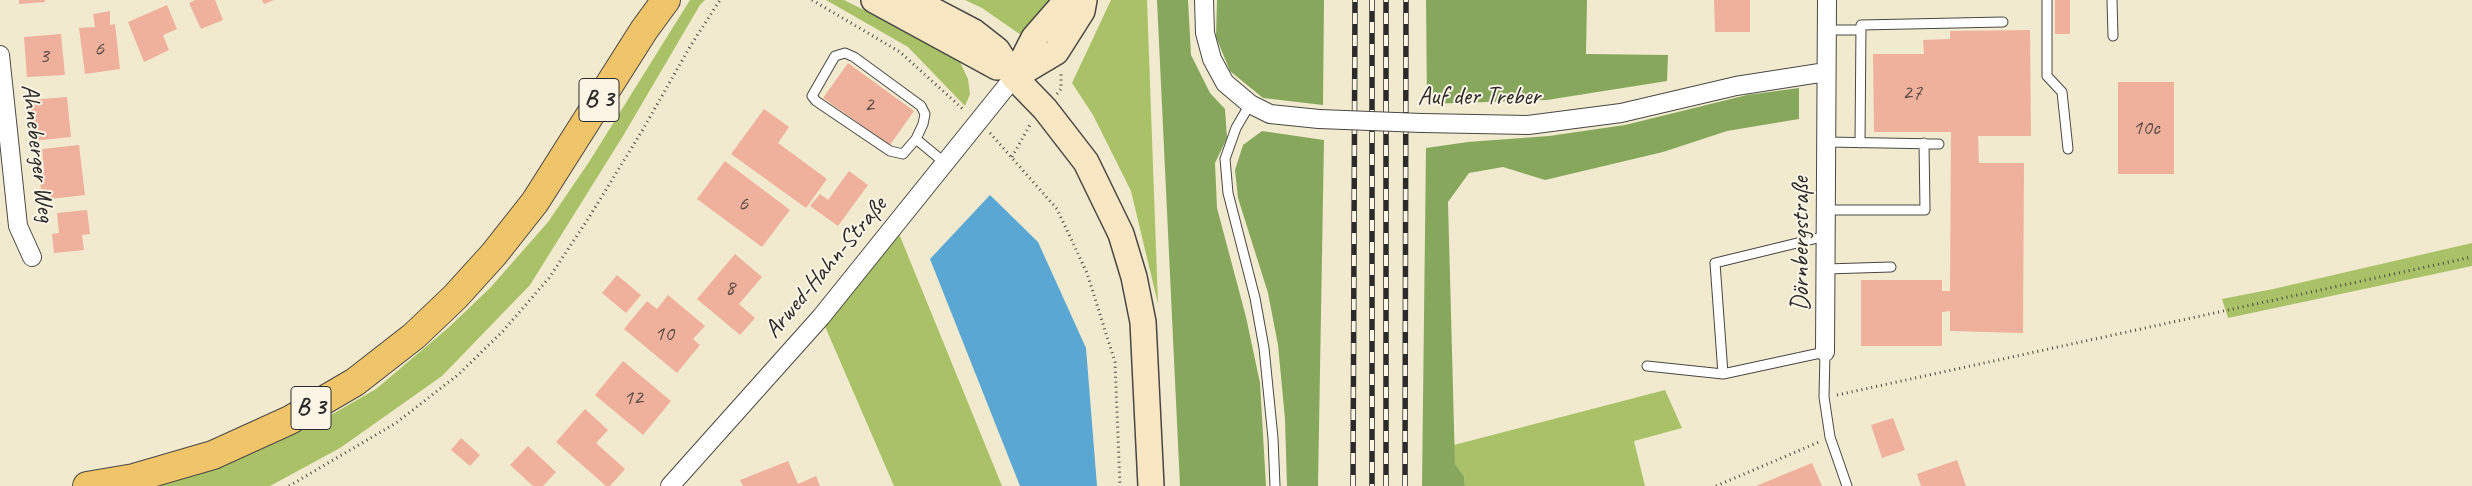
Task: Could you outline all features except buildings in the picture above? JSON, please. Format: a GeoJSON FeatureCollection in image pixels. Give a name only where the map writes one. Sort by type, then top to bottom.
{"type":"FeatureCollection","features":[{"type":"Feature","properties":{"kind":"main road","name":"B 3"},"geometry":{"type":"LineString","coordinates":[[87,486],[134,478],[213,455],[290,420],[354,382],[414,336],[462,290],[494,254],[535,202],[644,30],[666,0]]}},
{"type":"Feature","properties":{"kind":"main road"},"geometry":{"type":"LineString","coordinates":[[874,0],[1014,77]]}},
{"type":"Feature","properties":{"kind":"main road"},"geometry":{"type":"LineString","coordinates":[[913,0],[974,32],[997,50],[1014,77],[1045,109],[1086,162],[1121,234],[1134,277],[1143,322],[1151,486]]}},
{"type":"Feature","properties":{"kind":"main road"},"geometry":{"type":"LineString","coordinates":[[1014,77],[1034,38],[1067,0]]}},
{"type":"Feature","properties":{"kind":"main road"},"geometry":{"type":"LineString","coordinates":[[1014,77],[1056,52],[1082,11],[1084,0]]}},
{"type":"Feature","properties":{"kind":"street","name":"Auf der Treber"},"geometry":{"type":"LineString","coordinates":[[1204,0],[1205,33],[1212,59],[1225,84],[1250,104],[1270,114],[1319,119],[1528,125],[1621,113],[1736,86],[1826,72]]}},
{"type":"Feature","properties":{"kind":"street","name":"Dörnbergstraße"},"geometry":{"type":"LineString","coordinates":[[1825,352],[1827,0]]}},
{"type":"Feature","properties":{"kind":"street","name":"Ahneberger Weg"},"geometry":{"type":"LineString","coordinates":[[0,55],[18,226],[32,257]]}},
{"type":"Feature","properties":{"kind":"street","name":"Arwed-Hahn-Straße"},"geometry":{"type":"LineString","coordinates":[[670,486],[821,316],[1014,77]]}},
{"type":"Feature","properties":{"kind":"lane"},"geometry":{"type":"LineString","coordinates":[[2047,0],[2047,76],[2062,92],[2068,149]]}},
{"type":"Feature","properties":{"kind":"lane"},"geometry":{"type":"LineString","coordinates":[[2112,0],[2113,36]]}},
{"type":"Feature","properties":{"kind":"lane"},"geometry":{"type":"LineString","coordinates":[[1860,143],[1861,24],[2003,22]]}},
{"type":"Feature","properties":{"kind":"lane"},"geometry":{"type":"LineString","coordinates":[[1826,30],[1861,30]]}},
{"type":"Feature","properties":{"kind":"lane"},"geometry":{"type":"LineString","coordinates":[[845,53],[854,57],[921,106],[925,114],[923,124],[916,139],[903,154],[890,151],[816,101],[812,96],[835,56],[845,53]]}},
{"type":"Feature","properties":{"kind":"lane"},"geometry":{"type":"LineString","coordinates":[[1250,104],[1236,128],[1225,159],[1228,193],[1254,298],[1264,348],[1273,438],[1275,486]]}},
{"type":"Feature","properties":{"kind":"lane"},"geometry":{"type":"LineString","coordinates":[[916,139],[944,163]]}},
{"type":"Feature","properties":{"kind":"lane"},"geometry":{"type":"LineString","coordinates":[[1827,142],[1939,144]]}},
{"type":"Feature","properties":{"kind":"lane"},"geometry":{"type":"LineString","coordinates":[[1826,210],[1925,210],[1924,144]]}},
{"type":"Feature","properties":{"kind":"lane"},"geometry":{"type":"LineString","coordinates":[[1723,374],[1714,263],[1826,236]]}},
{"type":"Feature","properties":{"kind":"lane"},"geometry":{"type":"LineString","coordinates":[[1826,269],[1891,267]]}},
{"type":"Feature","properties":{"kind":"lane"},"geometry":{"type":"LineString","coordinates":[[1647,366],[1723,374],[1825,352]]}},
{"type":"Feature","properties":{"kind":"lane","name":"Dörnbergstraße"},"geometry":{"type":"LineString","coordinates":[[1825,352],[1824,398],[1830,437],[1846,486]]}},
{"type":"Feature","properties":{"kind":"path"},"geometry":{"type":"LineString","coordinates":[[289,486],[396,423],[459,374],[503,331],[549,278],[588,219],[642,131],[691,45],[720,0]]}},
{"type":"Feature","properties":{"kind":"path"},"geometry":{"type":"LineString","coordinates":[[812,0],[900,52],[978,121],[1057,209],[1087,273],[1115,362],[1120,486]]}},
{"type":"Feature","properties":{"kind":"path"},"geometry":{"type":"LineString","coordinates":[[1012,157],[1029,125],[1045,109],[1061,88],[1062,66]]}},
{"type":"Feature","properties":{"kind":"path"},"geometry":{"type":"LineString","coordinates":[[1824,398],[2472,257]]}},
{"type":"Feature","properties":{"kind":"path"},"geometry":{"type":"LineString","coordinates":[[1716,486],[1808,446]]}},
{"type":"Feature","properties":{"kind":"green space"},"geometry":{"type":"Polygon","coordinates":[[[690,0],[705,0],[700,5],[623,136],[530,285],[442,376],[340,448],[270,486],[153,486],[257,451],[310,427],[376,389],[448,328],[490,288],[548,222],[589,162],[690,0]]]}},
{"type":"Feature","properties":{"kind":"green space"},"geometry":{"type":"Polygon","coordinates":[[[826,0],[844,0],[950,53],[960,62],[968,79],[970,94],[965,106],[908,47],[826,0]]]}},
{"type":"Feature","properties":{"kind":"green space"},"geometry":{"type":"Polygon","coordinates":[[[965,0],[1050,0],[1021,35],[982,8],[965,0]]]}},
{"type":"Feature","properties":{"kind":"green space"},"geometry":{"type":"Polygon","coordinates":[[[1111,0],[1147,0],[1158,304],[1131,191],[1093,115],[1072,83],[1111,0]]]}},
{"type":"Feature","properties":{"kind":"green space"},"geometry":{"type":"Polygon","coordinates":[[[1157,0],[1188,0],[1191,55],[1210,93],[1225,109],[1227,138],[1215,163],[1217,208],[1246,317],[1260,383],[1266,486],[1180,486],[1157,0]]]}},
{"type":"Feature","properties":{"kind":"green space"},"geometry":{"type":"Polygon","coordinates":[[[1217,0],[1324,0],[1323,105],[1263,98],[1230,71],[1216,37],[1217,0]]]}},
{"type":"Feature","properties":{"kind":"green space"},"geometry":{"type":"Polygon","coordinates":[[[1426,0],[1587,0],[1586,54],[1668,55],[1667,81],[1547,100],[1427,104],[1426,0]]]}},
{"type":"Feature","properties":{"kind":"green space"},"geometry":{"type":"Polygon","coordinates":[[[1799,88],[1799,119],[1727,131],[1663,152],[1545,180],[1503,167],[1469,173],[1448,202],[1455,464],[1464,476],[1465,486],[1422,486],[1426,148],[1468,142],[1549,136],[1625,125],[1747,95],[1799,88]]]}},
{"type":"Feature","properties":{"kind":"green space"},"geometry":{"type":"Polygon","coordinates":[[[1262,131],[1324,140],[1318,486],[1287,486],[1285,419],[1278,345],[1268,293],[1238,198],[1235,170],[1243,145],[1262,131]]]}},
{"type":"Feature","properties":{"kind":"green space"},"geometry":{"type":"Polygon","coordinates":[[[895,224],[1002,486],[894,486],[821,317],[895,224]]]}},
{"type":"Feature","properties":{"kind":"green space"},"geometry":{"type":"Polygon","coordinates":[[[2472,243],[2472,266],[2228,318],[2222,299],[2273,289],[2472,243]]]}},
{"type":"Feature","properties":{"kind":"green space"},"geometry":{"type":"Polygon","coordinates":[[[1665,390],[1682,428],[1634,441],[1645,486],[1465,486],[1464,476],[1455,464],[1454,445],[1665,390]]]}},
{"type":"Feature","properties":{"kind":"water"},"geometry":{"type":"Polygon","coordinates":[[[990,195],[1038,242],[1086,348],[1097,486],[1020,486],[930,259],[990,195]]]}},
{"type":"Feature","properties":{"kind":"railway"},"geometry":{"type":"LineString","coordinates":[[1353,486],[1355,0]]}},
{"type":"Feature","properties":{"kind":"railway"},"geometry":{"type":"LineString","coordinates":[[1372,0],[1372,486]]}},
{"type":"Feature","properties":{"kind":"railway"},"geometry":{"type":"LineString","coordinates":[[1386,0],[1386,486]]}},
{"type":"Feature","properties":{"kind":"railway"},"geometry":{"type":"LineString","coordinates":[[1405,486],[1406,0]]}}]}
